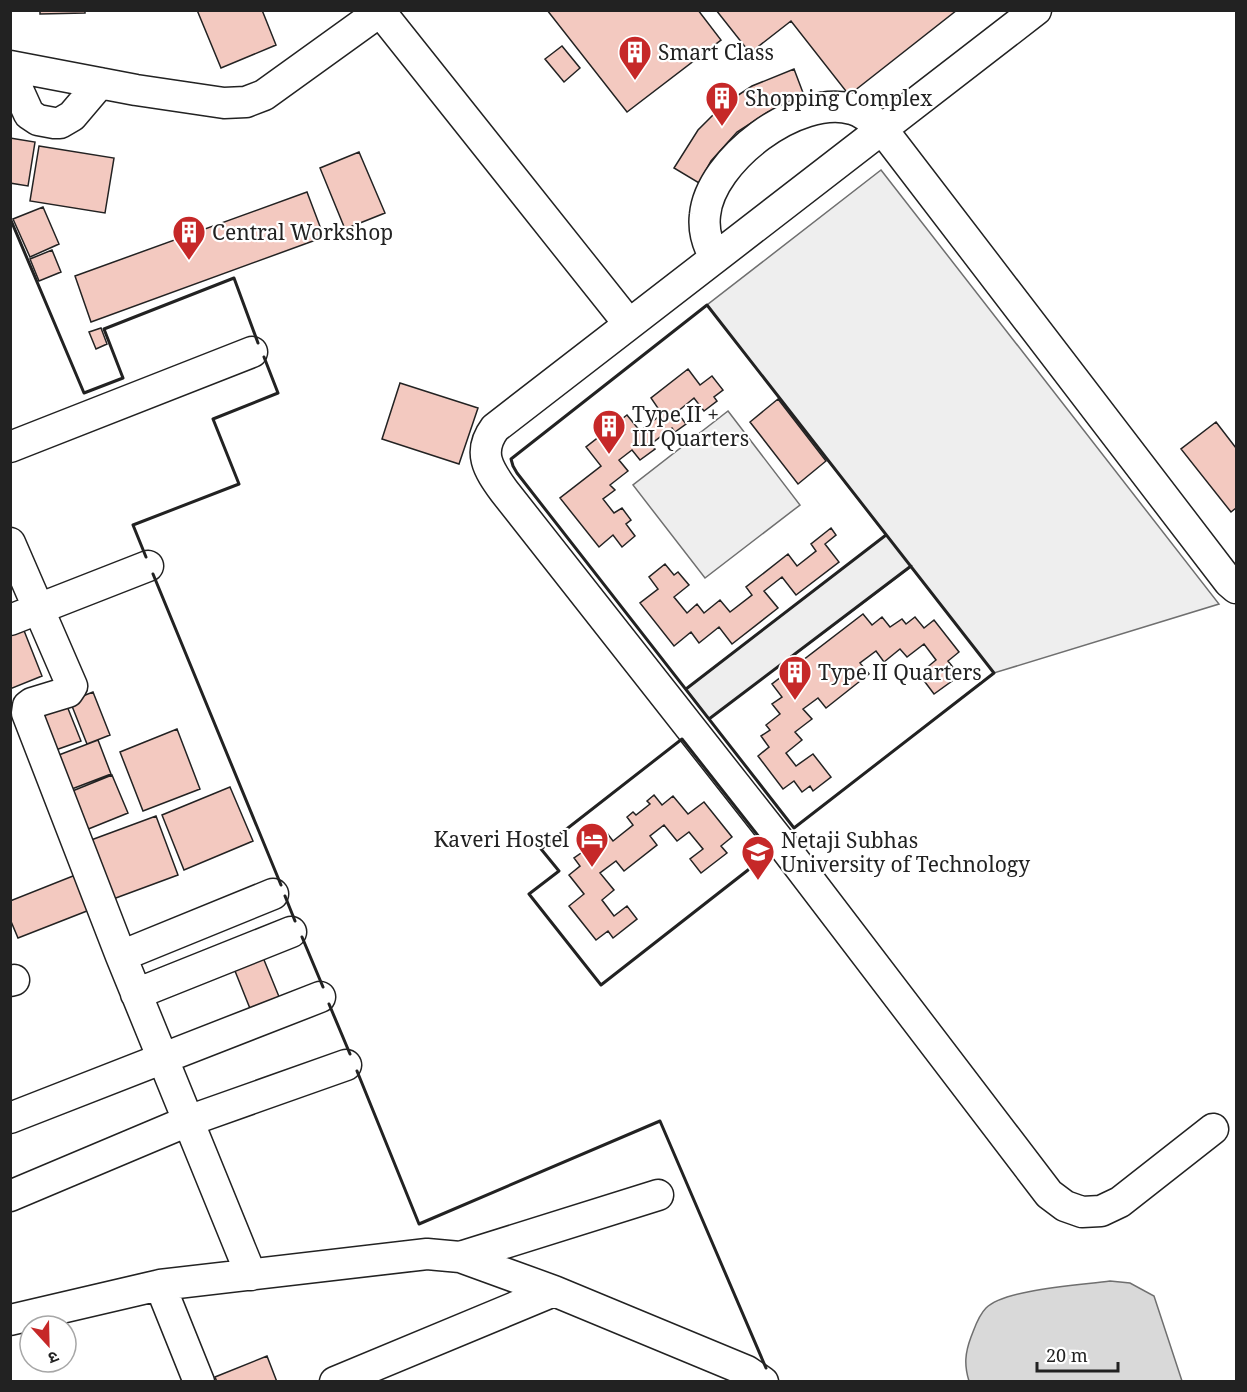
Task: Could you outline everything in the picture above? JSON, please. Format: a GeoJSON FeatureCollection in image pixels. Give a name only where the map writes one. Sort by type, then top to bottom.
{"type":"FeatureCollection","features":[{"type":"Feature","properties":{"kind":"street"},"geometry":{"type":"LineString","coordinates":[[1036,10],[495,428],[487,441],[486,459],[497,481],[780,842],[1049,1194],[1065,1206],[1082,1212],[1101,1210],[1120,1202],[1213,1129]]}},
{"type":"Feature","properties":{"kind":"street"},"geometry":{"type":"LineString","coordinates":[[10,66],[224,103],[246,102],[264,94],[380,11],[629,324]]}},
{"type":"Feature","properties":{"kind":"street"},"geometry":{"type":"LineString","coordinates":[[10,72],[29,114],[38,120],[54,123],[60,123],[72,116],[100,83]]}},
{"type":"Feature","properties":{"kind":"street"},"geometry":{"type":"LineString","coordinates":[[715,258],[707,243],[705,213],[709,197],[730,163],[762,134],[779,123],[802,114],[838,107],[865,114],[882,129],[1229,582],[1236,588]]}},
{"type":"Feature","properties":{"kind":"street"},"geometry":{"type":"LineString","coordinates":[[10,447],[252,352]]}},
{"type":"Feature","properties":{"kind":"street"},"geometry":{"type":"LineString","coordinates":[[10,543],[72,686],[68,692],[32,703],[28,706],[27,713],[136,994],[251,1275]]}},
{"type":"Feature","properties":{"kind":"street"},"geometry":{"type":"LineString","coordinates":[[10,620],[148,566]]}},
{"type":"Feature","properties":{"kind":"street"},"geometry":{"type":"LineString","coordinates":[[121,956],[273,894]]}},
{"type":"Feature","properties":{"kind":"street"},"geometry":{"type":"LineString","coordinates":[[136,994],[291,932]]}},
{"type":"Feature","properties":{"kind":"street"},"geometry":{"type":"LineString","coordinates":[[10,1118],[320,997]]}},
{"type":"Feature","properties":{"kind":"street"},"geometry":{"type":"LineString","coordinates":[[10,1196],[188,1121],[346,1065]]}},
{"type":"Feature","properties":{"kind":"street"},"geometry":{"type":"LineString","coordinates":[[460,1257],[658,1195]]}},
{"type":"Feature","properties":{"kind":"street"},"geometry":{"type":"LineString","coordinates":[[10,1320],[160,1285],[427,1254],[444,1254],[460,1257],[554,1291],[747,1371],[763,1382]]}},
{"type":"Feature","properties":{"kind":"street"},"geometry":{"type":"LineString","coordinates":[[160,1285],[199,1382]]}},
{"type":"Feature","properties":{"kind":"street"},"geometry":{"type":"LineString","coordinates":[[335,1382],[554,1291]]}},
{"type":"Feature","properties":{"kind":"shaded area"},"geometry":{"type":"Polygon","coordinates":[[[881,170],[1219,604],[994,673],[911,567],[709,719],[686,689],[886,535],[707,305],[881,170]]]}},
{"type":"Feature","properties":{"kind":"shaded area"},"geometry":{"type":"Polygon","coordinates":[[[728,411],[800,505],[705,578],[633,485],[728,411]]]}},
{"type":"Feature","properties":{"kind":"shaded area"},"geometry":{"type":"Polygon","coordinates":[[[1110,1281],[1130,1283],[1154,1296],[1182,1381],[969,1381],[966,1370],[967,1348],[977,1322],[986,1308],[1009,1296],[1026,1292],[1110,1281]]]}},
{"type":"Feature","properties":{"kind":"building"},"geometry":{"type":"Polygon","coordinates":[[[40,10],[85,10],[85,13],[40,14],[40,10]]]}},
{"type":"Feature","properties":{"kind":"building"},"geometry":{"type":"Polygon","coordinates":[[[197,10],[262,10],[276,45],[221,68],[197,10]]]}},
{"type":"Feature","properties":{"kind":"building","name":"Smart Class"},"geometry":{"type":"Polygon","coordinates":[[[547,10],[698,10],[721,40],[627,112],[547,10]]]}},
{"type":"Feature","properties":{"kind":"building"},"geometry":{"type":"Polygon","coordinates":[[[716,10],[957,10],[849,95],[791,21],[750,53],[716,10]]]}},
{"type":"Feature","properties":{"kind":"building"},"geometry":{"type":"Polygon","coordinates":[[[562,46],[580,68],[564,82],[545,59],[562,46]]]}},
{"type":"Feature","properties":{"kind":"building","name":"Shopping Complex"},"geometry":{"type":"Polygon","coordinates":[[[794,69],[805,98],[768,112],[737,132],[711,161],[699,183],[674,168],[698,130],[723,105],[752,86],[794,69]]]}},
{"type":"Feature","properties":{"kind":"building"},"geometry":{"type":"Polygon","coordinates":[[[10,138],[35,142],[28,186],[10,183],[10,138]]]}},
{"type":"Feature","properties":{"kind":"building"},"geometry":{"type":"Polygon","coordinates":[[[39,146],[114,158],[105,213],[30,201],[39,146]]]}},
{"type":"Feature","properties":{"kind":"building","name":"Central Workshop"},"geometry":{"type":"Polygon","coordinates":[[[359,152],[385,213],[345,229],[320,168],[359,152]]]}},
{"type":"Feature","properties":{"kind":"building","name":"Central Workshop"},"geometry":{"type":"Polygon","coordinates":[[[307,192],[324,237],[91,322],[75,276],[307,192]]]}},
{"type":"Feature","properties":{"kind":"building"},"geometry":{"type":"Polygon","coordinates":[[[43,207],[59,244],[30,257],[13,219],[43,207]]]}},
{"type":"Feature","properties":{"kind":"building"},"geometry":{"type":"Polygon","coordinates":[[[52,250],[61,272],[39,281],[30,259],[52,250]]]}},
{"type":"Feature","properties":{"kind":"building"},"geometry":{"type":"Polygon","coordinates":[[[101,328],[107,344],[96,349],[89,332],[101,328]]]}},
{"type":"Feature","properties":{"kind":"building","name":"Type II + III Quarters"},"geometry":{"type":"Polygon","coordinates":[[[688,369],[700,385],[712,376],[723,390],[714,397],[717,401],[704,411],[694,398],[677,412],[686,424],[675,432],[672,428],[651,444],[655,449],[640,460],[632,450],[619,460],[628,471],[610,485],[615,490],[603,499],[614,513],[622,508],[631,520],[626,524],[635,536],[622,547],[613,535],[599,547],[560,498],[601,466],[586,447],[627,415],[640,431],[662,414],[651,398],[688,369]]]}},
{"type":"Feature","properties":{"kind":"building"},"geometry":{"type":"Polygon","coordinates":[[[400,383],[478,408],[459,464],[382,439],[400,383]]]}},
{"type":"Feature","properties":{"kind":"building"},"geometry":{"type":"Polygon","coordinates":[[[778,399],[826,461],[798,484],[750,422],[778,399]]]}},
{"type":"Feature","properties":{"kind":"building"},"geometry":{"type":"Polygon","coordinates":[[[1216,422],[1236,448],[1236,508],[1231,512],[1181,449],[1216,422]]]}},
{"type":"Feature","properties":{"kind":"building"},"geometry":{"type":"Polygon","coordinates":[[[831,528],[836,535],[825,544],[839,562],[796,595],[782,577],[764,591],[778,608],[732,644],[719,627],[699,643],[691,632],[674,646],[640,603],[658,589],[649,577],[665,564],[674,575],[678,572],[689,585],[674,597],[687,613],[697,604],[704,613],[720,600],[730,612],[752,595],[746,587],[788,554],[797,566],[816,551],[811,544],[831,528]]]}},
{"type":"Feature","properties":{"kind":"building","name":"Type II Quarters"},"geometry":{"type":"Polygon","coordinates":[[[863,614],[872,625],[882,617],[890,627],[902,619],[906,624],[915,617],[924,628],[934,620],[959,652],[948,661],[956,671],[949,676],[952,681],[934,694],[919,674],[936,660],[924,644],[907,657],[900,649],[884,662],[876,651],[860,663],[869,674],[826,708],[818,698],[803,709],[812,719],[795,732],[802,740],[786,753],[796,766],[813,754],[831,777],[813,791],[810,786],[802,792],[794,781],[783,789],[758,756],[769,747],[761,736],[770,730],[766,725],[780,714],[772,704],[782,697],[772,684],[863,614]]]}},
{"type":"Feature","properties":{"kind":"building"},"geometry":{"type":"Polygon","coordinates":[[[21,623],[42,676],[10,689],[10,627],[21,623]]]}},
{"type":"Feature","properties":{"kind":"building"},"geometry":{"type":"Polygon","coordinates":[[[93,692],[110,735],[87,744],[70,701],[93,692]]]}},
{"type":"Feature","properties":{"kind":"building"},"geometry":{"type":"Polygon","coordinates":[[[65,701],[81,741],[50,752],[35,712],[65,701]]]}},
{"type":"Feature","properties":{"kind":"building"},"geometry":{"type":"Polygon","coordinates":[[[177,729],[200,789],[143,811],[120,752],[177,729]]]}},
{"type":"Feature","properties":{"kind":"building"},"geometry":{"type":"Polygon","coordinates":[[[98,740],[111,774],[64,792],[51,758],[98,740]]]}},
{"type":"Feature","properties":{"kind":"building"},"geometry":{"type":"Polygon","coordinates":[[[112,775],[128,813],[81,832],[65,794],[112,775]]]}},
{"type":"Feature","properties":{"kind":"building"},"geometry":{"type":"Polygon","coordinates":[[[230,787],[253,841],[184,870],[162,815],[230,787]]]}},
{"type":"Feature","properties":{"kind":"building","name":"Kaveri Hostel"},"geometry":{"type":"Polygon","coordinates":[[[654,795],[662,805],[673,796],[688,814],[704,802],[732,837],[721,846],[727,853],[701,873],[690,859],[703,849],[689,832],[677,841],[664,825],[650,836],[657,845],[624,871],[616,861],[600,873],[614,890],[602,900],[614,916],[627,906],[637,919],[613,938],[608,931],[596,940],[569,906],[584,894],[569,875],[580,866],[574,858],[584,851],[586,854],[599,844],[597,841],[607,833],[613,841],[633,825],[627,817],[633,812],[636,815],[650,804],[647,801],[654,795]]]}},
{"type":"Feature","properties":{"kind":"building"},"geometry":{"type":"Polygon","coordinates":[[[156,816],[178,875],[105,902],[83,843],[156,816]]]}},
{"type":"Feature","properties":{"kind":"building"},"geometry":{"type":"Polygon","coordinates":[[[78,874],[92,909],[18,938],[10,919],[10,901],[78,874]]]}},
{"type":"Feature","properties":{"kind":"building"},"geometry":{"type":"Polygon","coordinates":[[[262,955],[282,1004],[253,1016],[233,966],[262,955]]]}},
{"type":"Feature","properties":{"kind":"building"},"geometry":{"type":"Polygon","coordinates":[[[267,1356],[277,1382],[217,1382],[215,1377],[267,1356]]]}},
{"type":"Feature","properties":{"kind":"wall"},"geometry":{"type":"LineString","coordinates":[[10,218],[84,393],[123,378],[104,329],[234,278],[258,343]]}},
{"type":"Feature","properties":{"kind":"wall"},"geometry":{"type":"LineString","coordinates":[[707,305],[994,673],[794,828],[517,473],[511,459],[707,305]]}},
{"type":"Feature","properties":{"kind":"wall"},"geometry":{"type":"LineString","coordinates":[[146,557],[133,525],[239,484],[213,419],[278,393],[264,357]]}},
{"type":"Feature","properties":{"kind":"wall"},"geometry":{"type":"LineString","coordinates":[[686,689],[886,535]]}},
{"type":"Feature","properties":{"kind":"wall"},"geometry":{"type":"LineString","coordinates":[[709,719],[911,566]]}},
{"type":"Feature","properties":{"kind":"wall"},"geometry":{"type":"LineString","coordinates":[[153,574],[281,885]]}},
{"type":"Feature","properties":{"kind":"wall"},"geometry":{"type":"LineString","coordinates":[[682,739],[771,852],[601,985],[529,894],[559,871],[541,849],[682,739]]}},
{"type":"Feature","properties":{"kind":"wall"},"geometry":{"type":"LineString","coordinates":[[285,896],[295,921]]}},
{"type":"Feature","properties":{"kind":"wall"},"geometry":{"type":"LineString","coordinates":[[302,937],[323,987]]}},
{"type":"Feature","properties":{"kind":"wall"},"geometry":{"type":"LineString","coordinates":[[329,1004],[350,1054]]}},
{"type":"Feature","properties":{"kind":"wall"},"geometry":{"type":"LineString","coordinates":[[357,1071],[419,1224],[660,1121],[766,1368]]}},
{"type":"Feature","properties":{"kind":"place","name":"Smart Class"},"geometry":{"type":"Point","coordinates":[635,81]}},
{"type":"Feature","properties":{"kind":"place","name":"Shopping Complex"},"geometry":{"type":"Point","coordinates":[722,127]}},
{"type":"Feature","properties":{"kind":"place","name":"Central Workshop"},"geometry":{"type":"Point","coordinates":[189,261]}},
{"type":"Feature","properties":{"kind":"place","name":"Type II + III Quarters"},"geometry":{"type":"Point","coordinates":[609,455]}},
{"type":"Feature","properties":{"kind":"place","name":"Type II Quarters"},"geometry":{"type":"Point","coordinates":[795,701]}},
{"type":"Feature","properties":{"kind":"place","name":"Kaveri Hostel"},"geometry":{"type":"Point","coordinates":[592,868]}},
{"type":"Feature","properties":{"kind":"place","name":"Netaji Subhas University of Technology"},"geometry":{"type":"Point","coordinates":[758,881]}}]}
